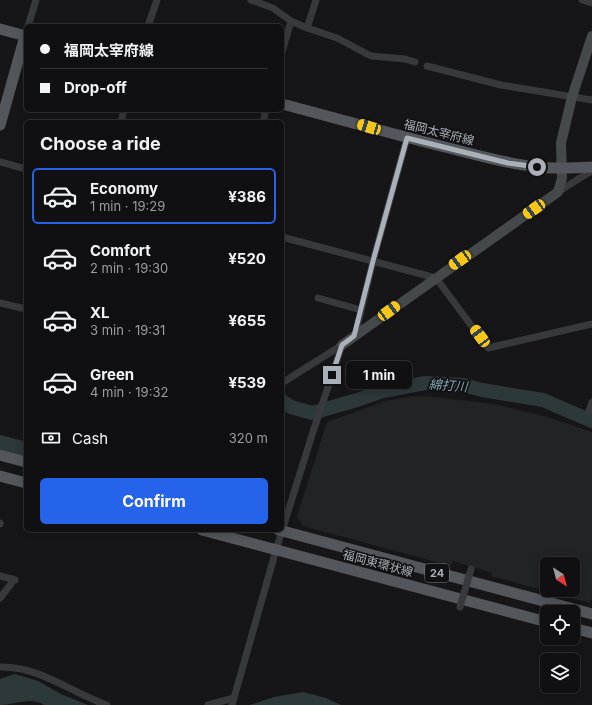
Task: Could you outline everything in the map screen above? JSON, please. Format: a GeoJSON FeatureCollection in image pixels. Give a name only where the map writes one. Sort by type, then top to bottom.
{"type":"FeatureCollection","features":[{"type":"Feature","properties":{"kind":"main road"},"geometry":{"type":"LineString","coordinates":[[0,30],[24,33]]}},
{"type":"Feature","properties":{"kind":"main road"},"geometry":{"type":"LineString","coordinates":[[0,125],[24,40]]}},
{"type":"Feature","properties":{"kind":"main road","name":"福岡太宰府線"},"geometry":{"type":"LineString","coordinates":[[284,105],[357,123],[407,138],[508,163],[537,167],[592,167]]}},
{"type":"Feature","properties":{"kind":"main road"},"geometry":{"type":"LineString","coordinates":[[0,455],[24,461]]}},
{"type":"Feature","properties":{"kind":"main road"},"geometry":{"type":"LineString","coordinates":[[0,476],[24,482]]}},
{"type":"Feature","properties":{"kind":"main road","name":"福岡東環状線"},"geometry":{"type":"LineString","coordinates":[[284,531],[592,614]]}},
{"type":"Feature","properties":{"kind":"main road","name":"福岡東環状線"},"geometry":{"type":"LineString","coordinates":[[209,532],[540,620]]}},
{"type":"Feature","properties":{"kind":"main road"},"geometry":{"type":"LineString","coordinates":[[580,630],[592,633]]}},
{"type":"Feature","properties":{"kind":"street"},"geometry":{"type":"LineString","coordinates":[[29,24],[36,0]]}},
{"type":"Feature","properties":{"kind":"street"},"geometry":{"type":"LineString","coordinates":[[149,24],[157,0]]}},
{"type":"Feature","properties":{"kind":"street"},"geometry":{"type":"LineString","coordinates":[[251,0],[273,8],[291,21],[337,38],[371,56],[404,59],[415,62]]}},
{"type":"Feature","properties":{"kind":"street"},"geometry":{"type":"LineString","coordinates":[[308,28],[316,0]]}},
{"type":"Feature","properties":{"kind":"street"},"geometry":{"type":"LineString","coordinates":[[582,0],[592,3]]}},
{"type":"Feature","properties":{"kind":"street"},"geometry":{"type":"LineString","coordinates":[[284,45],[291,21]]}},
{"type":"Feature","properties":{"kind":"street"},"geometry":{"type":"LineString","coordinates":[[558,192],[563,168],[561,143],[572,97],[592,36]]}},
{"type":"Feature","properties":{"kind":"street"},"geometry":{"type":"LineString","coordinates":[[427,66],[501,85],[592,100]]}},
{"type":"Feature","properties":{"kind":"street"},"geometry":{"type":"LineString","coordinates":[[354,336],[407,138]]}},
{"type":"Feature","properties":{"kind":"street"},"geometry":{"type":"LineString","coordinates":[[0,162],[24,168]]}},
{"type":"Feature","properties":{"kind":"street"},"geometry":{"type":"LineString","coordinates":[[284,383],[342,345],[558,192],[592,171]]}},
{"type":"Feature","properties":{"kind":"street"},"geometry":{"type":"LineString","coordinates":[[284,238],[436,278],[488,348],[592,324]]}},
{"type":"Feature","properties":{"kind":"street"},"geometry":{"type":"LineString","coordinates":[[318,298],[361,310]]}},
{"type":"Feature","properties":{"kind":"street"},"geometry":{"type":"LineString","coordinates":[[0,303],[24,309]]}},
{"type":"Feature","properties":{"kind":"street"},"geometry":{"type":"LineString","coordinates":[[284,521],[342,345]]}},
{"type":"Feature","properties":{"kind":"street"},"geometry":{"type":"LineString","coordinates":[[589,411],[592,402]]}},
{"type":"Feature","properties":{"kind":"street"},"geometry":{"type":"LineString","coordinates":[[208,705],[233,701],[280,532]]}},
{"type":"Feature","properties":{"kind":"street"},"geometry":{"type":"LineString","coordinates":[[460,607],[471,569]]}},
{"type":"Feature","properties":{"kind":"street"},"geometry":{"type":"LineString","coordinates":[[0,576],[14,580],[0,598]]}},
{"type":"Feature","properties":{"kind":"street"},"geometry":{"type":"LineString","coordinates":[[0,667],[24,669],[50,678],[107,705]]}},
{"type":"Feature","properties":{"kind":"shaded area"},"geometry":{"type":"Polygon","coordinates":[[[412,396],[435,397],[494,404],[548,417],[592,432],[592,597],[590,603],[568,597],[580,597],[580,557],[540,557],[540,589],[491,576],[492,573],[453,561],[450,566],[303,526],[297,516],[327,422],[385,401],[412,396]]]}},
{"type":"Feature","properties":{"kind":"shaded area"},"geometry":{"type":"Polygon","coordinates":[[[15,674],[38,681],[61,694],[88,705],[44,705],[39,702],[28,701],[0,705],[0,679],[15,674]]]}},
{"type":"Feature","properties":{"kind":"shaded area"},"geometry":{"type":"Polygon","coordinates":[[[303,692],[326,698],[341,705],[250,705],[274,697],[303,692]]]}},
{"type":"Feature","properties":{"kind":"waterway","name":"綿打川"},"geometry":{"type":"LineString","coordinates":[[284,402],[291,407],[312,413],[383,391],[425,383],[464,385],[482,390],[543,400],[592,421]]}},
{"type":"Feature","properties":{"kind":"waterway","name":"綿打川"},"geometry":{"type":"LineString","coordinates":[[0,442],[24,448]]}},
{"type":"Feature","properties":{"kind":"route"},"geometry":{"type":"LineString","coordinates":[[332,375],[342,345],[354,336],[407,138],[508,163],[537,167]]}}]}
